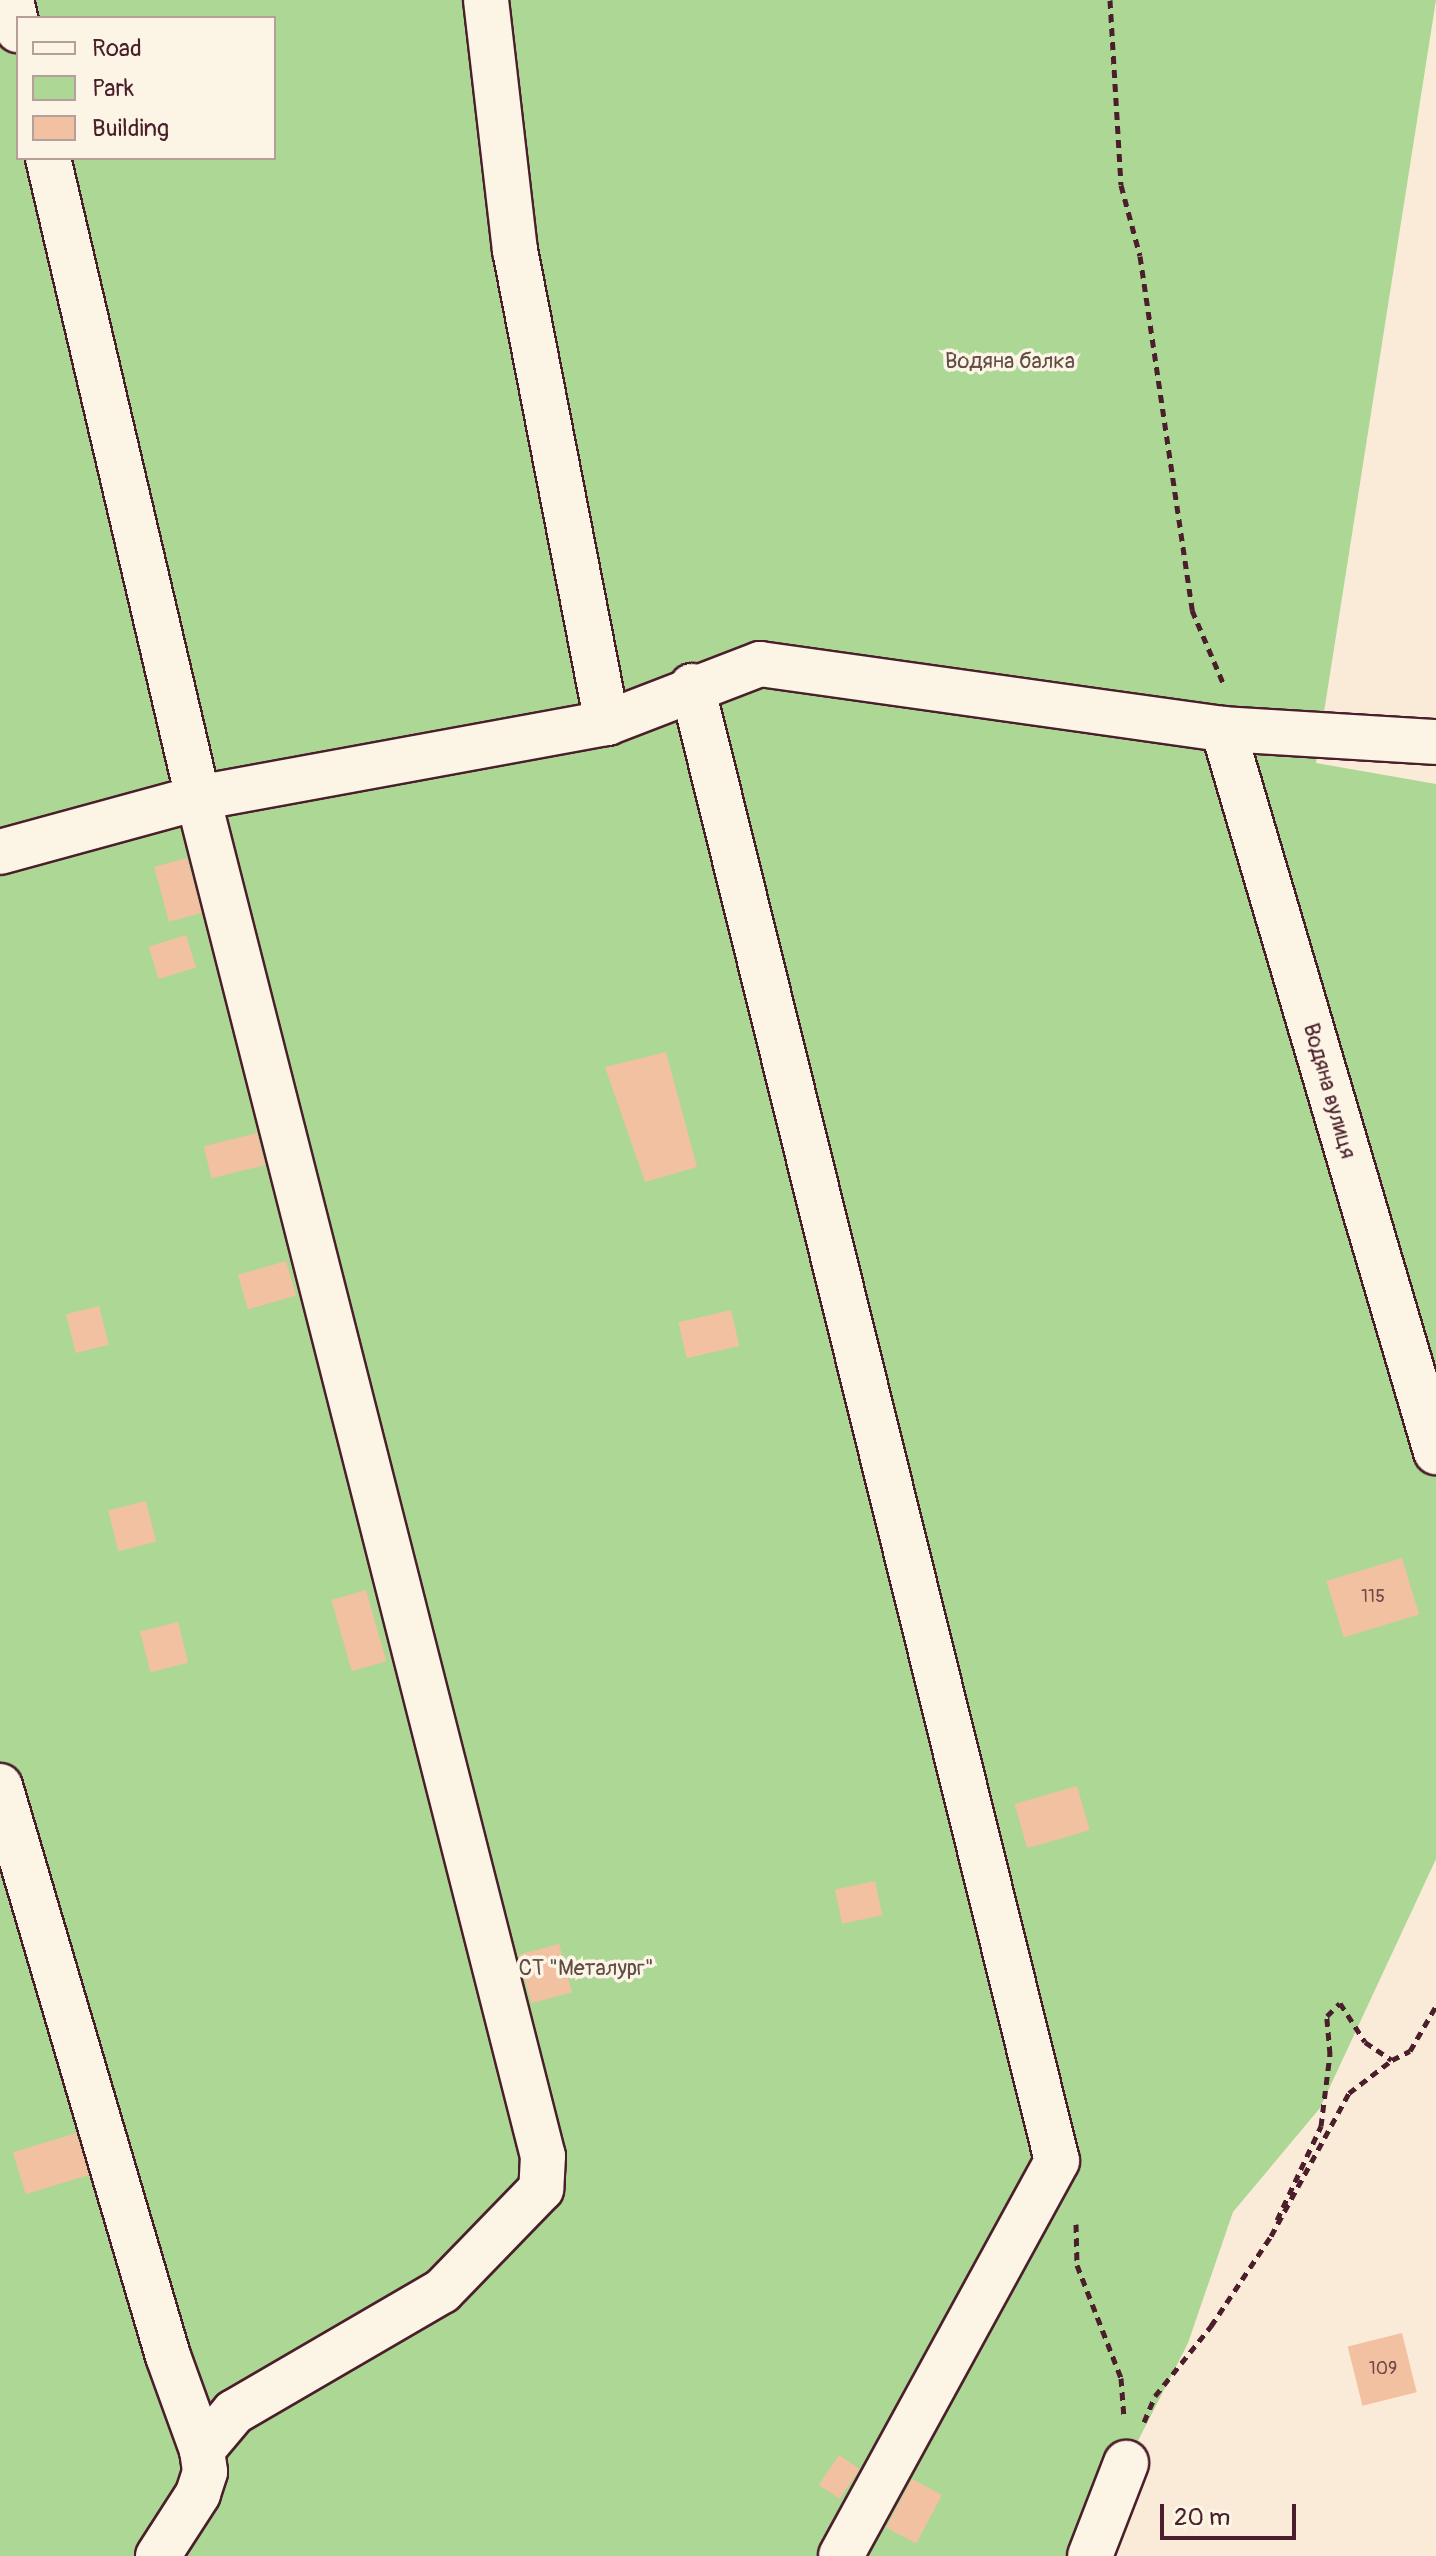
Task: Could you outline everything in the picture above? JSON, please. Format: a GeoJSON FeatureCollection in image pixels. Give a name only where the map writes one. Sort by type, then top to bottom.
{"type":"FeatureCollection","features":[{"type":"Feature","properties":{"kind":"street"},"geometry":{"type":"LineString","coordinates":[[11,0],[16,21]]}},
{"type":"Feature","properties":{"kind":"street"},"geometry":{"type":"LineString","coordinates":[[486,0],[515,250],[607,723]]}},
{"type":"Feature","properties":{"kind":"street"},"geometry":{"type":"LineString","coordinates":[[48,160],[198,798],[543,2156],[541,2189],[442,2291],[234,2412],[202,2450]]}},
{"type":"Feature","properties":{"kind":"street"},"geometry":{"type":"LineString","coordinates":[[0,852],[198,798],[607,723],[692,686],[760,664],[1223,729],[1436,742]]}},
{"type":"Feature","properties":{"kind":"street"},"geometry":{"type":"LineString","coordinates":[[692,686],[1057,2161],[841,2556]]}},
{"type":"Feature","properties":{"kind":"street","name":"Водяна вулиця"},"geometry":{"type":"LineString","coordinates":[[1223,729],[1436,1452]]}},
{"type":"Feature","properties":{"kind":"street"},"geometry":{"type":"LineString","coordinates":[[0,1786],[168,2356],[202,2450],[205,2472],[198,2494],[158,2556]]}},
{"type":"Feature","properties":{"kind":"street"},"geometry":{"type":"LineString","coordinates":[[1090,2556],[1126,2463]]}},
{"type":"Feature","properties":{"kind":"path"},"geometry":{"type":"LineString","coordinates":[[1110,0],[1121,185],[1140,256],[1192,610],[1220,668],[1228,704],[1223,729]]}},
{"type":"Feature","properties":{"kind":"path"},"geometry":{"type":"LineString","coordinates":[[1271,2236],[1321,2126],[1330,2054],[1327,2016],[1340,2003],[1365,2042],[1392,2060]]}},
{"type":"Feature","properties":{"kind":"path"},"geometry":{"type":"LineString","coordinates":[[1126,2463],[1155,2396],[1211,2326],[1271,2236],[1349,2093],[1392,2060],[1410,2051],[1436,2006]]}},
{"type":"Feature","properties":{"kind":"path"},"geometry":{"type":"LineString","coordinates":[[1057,2161],[1074,2190],[1077,2265],[1121,2378],[1126,2463]]}},
{"type":"Feature","properties":{"kind":"green space","name":"СТ \"Металург\""},"geometry":{"type":"Polygon","coordinates":[[[0,0],[1436,0],[1316,763],[1436,784],[1436,1859],[1320,2108],[1233,2212],[1188,2343],[1079,2556],[0,2556],[0,0]]]}},
{"type":"Feature","properties":{"kind":"building"},"geometry":{"type":"Polygon","coordinates":[[[187,858],[202,913],[169,922],[154,867],[187,858]]]}},
{"type":"Feature","properties":{"kind":"building"},"geometry":{"type":"Polygon","coordinates":[[[186,935],[196,968],[159,979],[149,946],[186,935]]]}},
{"type":"Feature","properties":{"kind":"building"},"geometry":{"type":"Polygon","coordinates":[[[666,1052],[697,1167],[645,1182],[605,1067],[666,1052]]]}},
{"type":"Feature","properties":{"kind":"building"},"geometry":{"type":"Polygon","coordinates":[[[257,1133],[265,1165],[212,1178],[204,1146],[257,1133]]]}},
{"type":"Feature","properties":{"kind":"building"},"geometry":{"type":"Polygon","coordinates":[[[286,1261],[296,1296],[248,1309],[238,1275],[286,1261]]]}},
{"type":"Feature","properties":{"kind":"building"},"geometry":{"type":"Polygon","coordinates":[[[99,1306],[109,1345],[76,1353],[66,1314],[99,1306]]]}},
{"type":"Feature","properties":{"kind":"building"},"geometry":{"type":"Polygon","coordinates":[[[731,1310],[739,1346],[687,1358],[678,1322],[731,1310]]]}},
{"type":"Feature","properties":{"kind":"building"},"geometry":{"type":"Polygon","coordinates":[[[146,1501],[156,1542],[118,1551],[108,1510],[146,1501]]]}},
{"type":"Feature","properties":{"kind":"building"},"geometry":{"type":"Polygon","coordinates":[[[1402,1558],[1419,1614],[1344,1638],[1326,1581],[1402,1558]]]}},
{"type":"Feature","properties":{"kind":"building"},"geometry":{"type":"Polygon","coordinates":[[[366,1590],[386,1661],[352,1671],[331,1600],[366,1590]]]}},
{"type":"Feature","properties":{"kind":"building"},"geometry":{"type":"Polygon","coordinates":[[[178,1622],[188,1663],[150,1672],[140,1631],[178,1622]]]}},
{"type":"Feature","properties":{"kind":"building"},"geometry":{"type":"Polygon","coordinates":[[[1077,1786],[1090,1830],[1027,1848],[1015,1804],[1077,1786]]]}},
{"type":"Feature","properties":{"kind":"building"},"geometry":{"type":"Polygon","coordinates":[[[875,1881],[882,1915],[842,1924],[835,1890],[875,1881]]]}},
{"type":"Feature","properties":{"kind":"building"},"geometry":{"type":"Polygon","coordinates":[[[559,1944],[572,1992],[531,2003],[518,1955],[559,1944]]]}},
{"type":"Feature","properties":{"kind":"building"},"geometry":{"type":"Polygon","coordinates":[[[76,2133],[89,2175],[26,2194],[13,2152],[76,2133]]]}},
{"type":"Feature","properties":{"kind":"building"},"geometry":{"type":"Polygon","coordinates":[[[1402,2333],[1417,2392],[1362,2406],[1348,2347],[1402,2333]]]}},
{"type":"Feature","properties":{"kind":"building"},"geometry":{"type":"Polygon","coordinates":[[[839,2455],[860,2469],[840,2499],[819,2485],[839,2455]]]}},
{"type":"Feature","properties":{"kind":"building"},"geometry":{"type":"Polygon","coordinates":[[[912,2479],[942,2495],[916,2544],[886,2528],[912,2479]]]}},
{"type":"Feature","properties":{"kind":"park label","name":"Водяна балка"},"geometry":{"type":"Point","coordinates":[1010,362]}}]}
